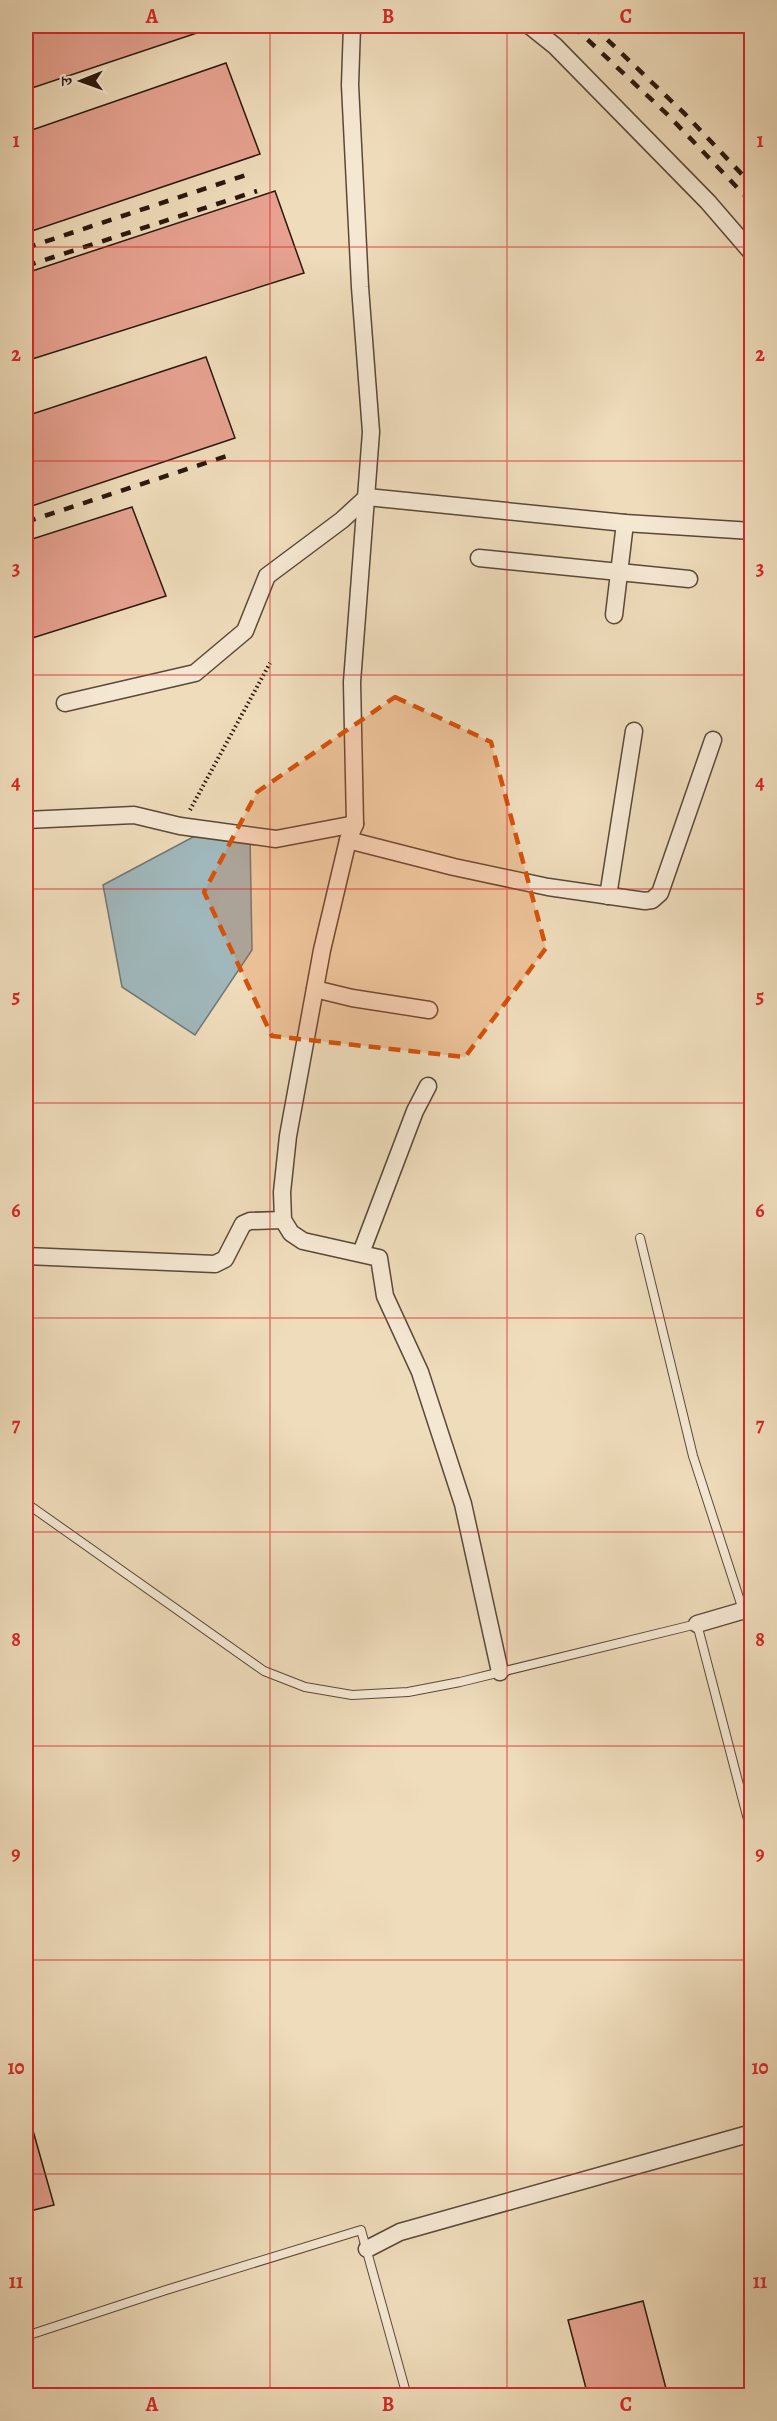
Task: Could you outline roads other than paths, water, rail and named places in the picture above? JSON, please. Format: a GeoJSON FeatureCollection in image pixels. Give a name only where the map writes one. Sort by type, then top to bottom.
{"type":"FeatureCollection","features":[{"type":"Feature","properties":{"kind":"street"},"geometry":{"type":"LineString","coordinates":[[352,26],[350,96],[360,287],[371,432],[352,682],[355,824],[348,840],[315,989],[288,1136],[282,1192],[283,1220],[291,1233],[303,1241],[361,1252],[379,1258],[385,1296],[420,1372],[463,1504],[500,1672]]}},
{"type":"Feature","properties":{"kind":"street"},"geometry":{"type":"LineString","coordinates":[[530,26],[555,46],[708,202],[752,254]]}},
{"type":"Feature","properties":{"kind":"street"},"geometry":{"type":"LineString","coordinates":[[65,703],[195,673],[245,631],[267,576],[342,520],[367,497],[625,523],[752,531]]}},
{"type":"Feature","properties":{"kind":"street"},"geometry":{"type":"LineString","coordinates":[[614,615],[625,523]]}},
{"type":"Feature","properties":{"kind":"street"},"geometry":{"type":"LineString","coordinates":[[479,558],[689,579]]}},
{"type":"Feature","properties":{"kind":"street"},"geometry":{"type":"LineString","coordinates":[[608,896],[634,731]]}},
{"type":"Feature","properties":{"kind":"street"},"geometry":{"type":"LineString","coordinates":[[348,840],[454,867],[548,887],[645,902],[652,900],[660,893],[713,740]]}},
{"type":"Feature","properties":{"kind":"street"},"geometry":{"type":"LineString","coordinates":[[26,820],[134,815],[180,826],[276,840],[355,824]]}},
{"type":"Feature","properties":{"kind":"street"},"geometry":{"type":"LineString","coordinates":[[315,989],[352,998],[429,1010]]}},
{"type":"Feature","properties":{"kind":"street"},"geometry":{"type":"LineString","coordinates":[[361,1252],[415,1111],[428,1086]]}},
{"type":"Feature","properties":{"kind":"street"},"geometry":{"type":"LineString","coordinates":[[26,1256],[215,1264],[225,1259],[243,1224],[250,1221],[283,1220]]}},
{"type":"Feature","properties":{"kind":"street"},"geometry":{"type":"LineString","coordinates":[[697,1624],[747,1609]]}},
{"type":"Feature","properties":{"kind":"street"},"geometry":{"type":"LineString","coordinates":[[367,2249],[400,2232],[752,2133]]}},
{"type":"Feature","properties":{"kind":"lane"},"geometry":{"type":"LineString","coordinates":[[640,1238],[693,1456],[747,1609]]}},
{"type":"Feature","properties":{"kind":"lane"},"geometry":{"type":"LineString","coordinates":[[26,1503],[264,1671],[305,1687],[352,1695],[408,1692],[697,1624],[752,1836]]}},
{"type":"Feature","properties":{"kind":"lane"},"geometry":{"type":"LineString","coordinates":[[26,2336],[361,2230],[407,2396]]}},
{"type":"Feature","properties":{"kind":"water"},"geometry":{"type":"Polygon","coordinates":[[[250,836],[252,950],[195,1035],[122,987],[103,885],[193,837],[250,836]]]}},
{"type":"Feature","properties":{"kind":"railway"},"geometry":{"type":"LineString","coordinates":[[573,26],[668,115],[752,203]]}},
{"type":"Feature","properties":{"kind":"railway"},"geometry":{"type":"LineString","coordinates":[[593,26],[685,114],[752,185]]}},
{"type":"Feature","properties":{"kind":"railway"},"geometry":{"type":"LineString","coordinates":[[26,248],[252,173]]}},
{"type":"Feature","properties":{"kind":"railway"},"geometry":{"type":"LineString","coordinates":[[26,266],[257,191]]}},
{"type":"Feature","properties":{"kind":"railway"},"geometry":{"type":"LineString","coordinates":[[26,522],[233,454]]}}]}
